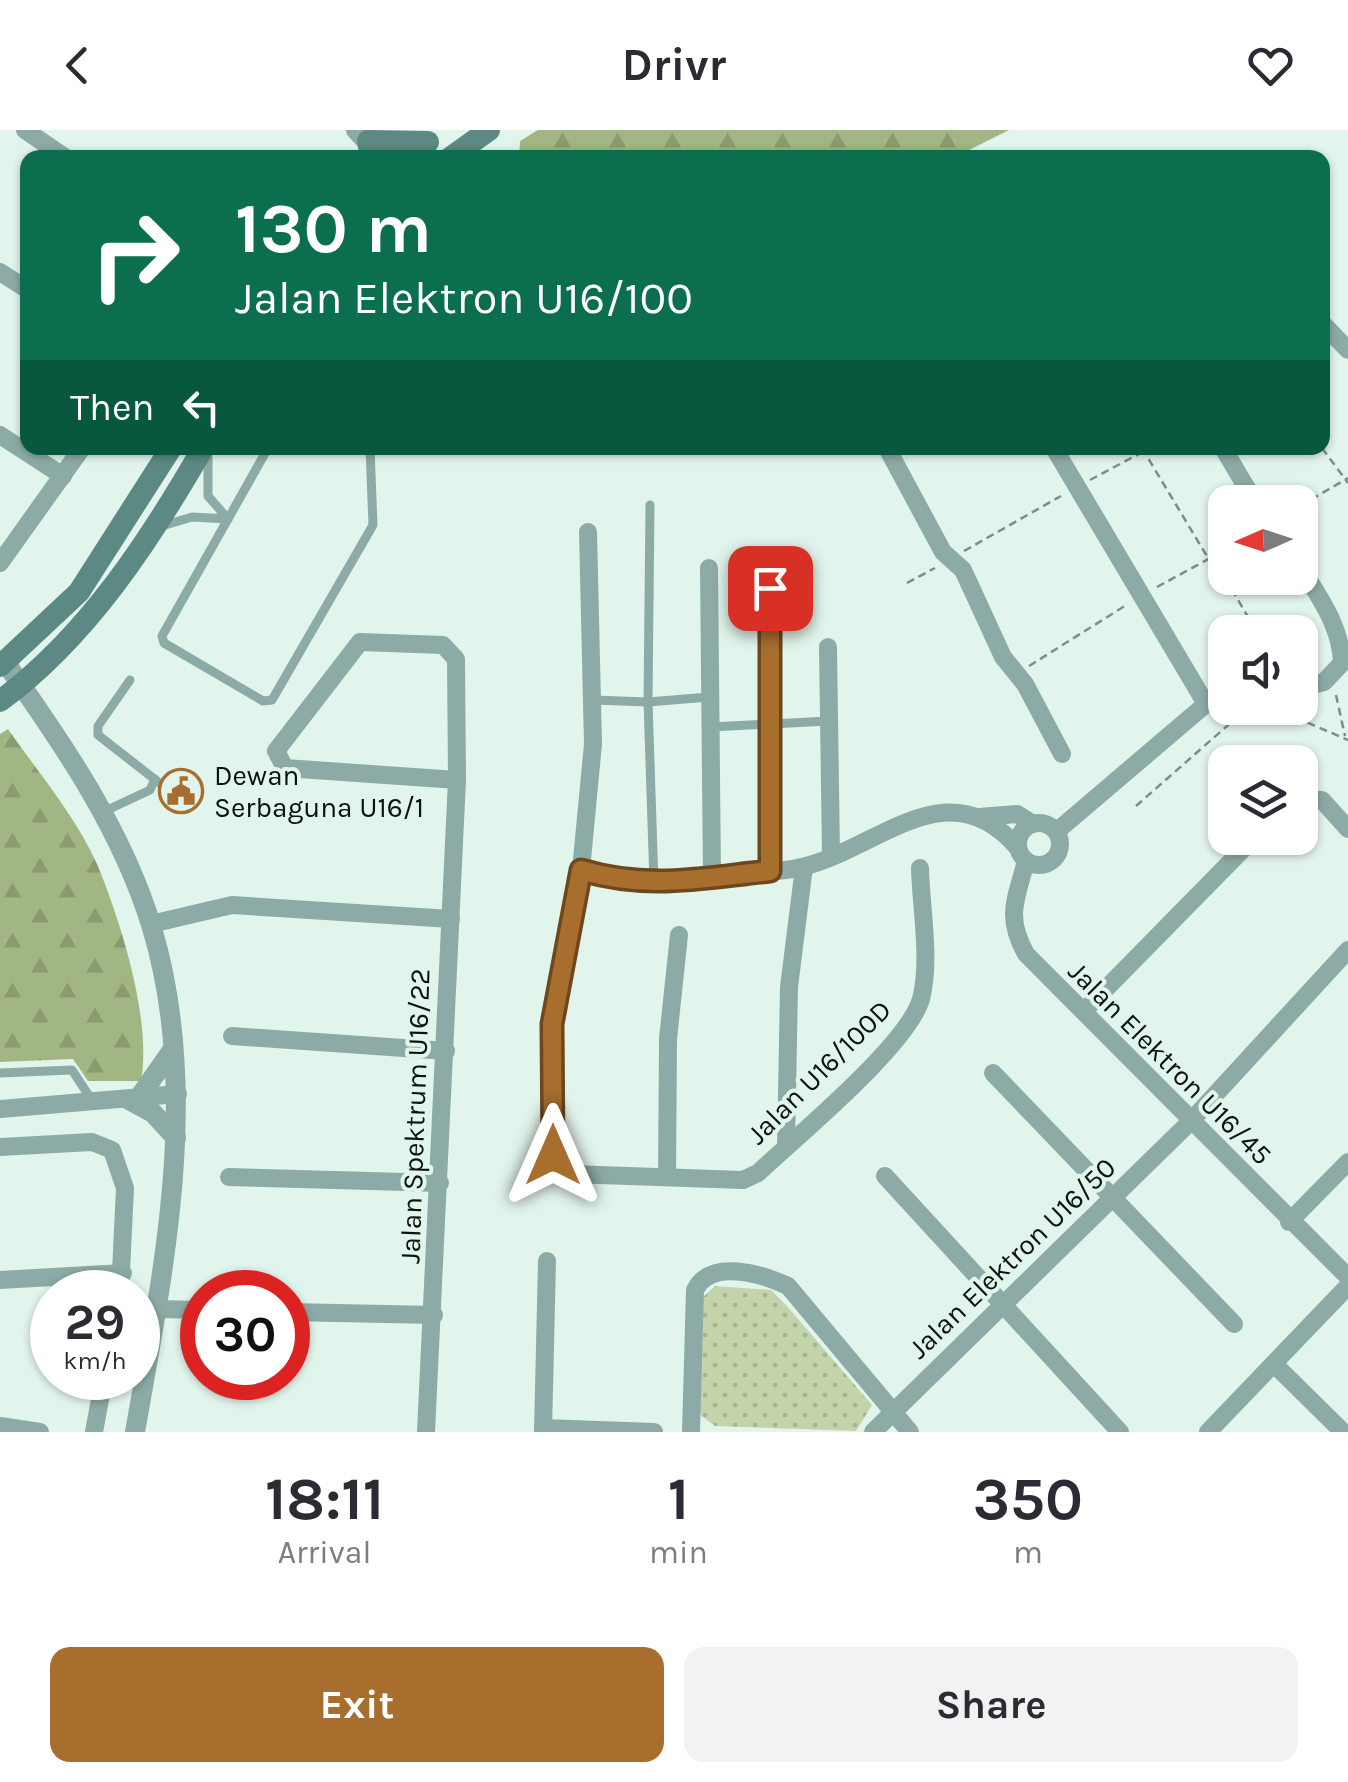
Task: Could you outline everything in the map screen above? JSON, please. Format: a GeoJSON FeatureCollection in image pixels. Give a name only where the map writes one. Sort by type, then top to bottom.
{"type":"FeatureCollection","features":[{"type":"Feature","properties":{"kind":"main road"},"geometry":{"type":"LineString","coordinates":[[461,150],[489,130]]}},
{"type":"Feature","properties":{"kind":"main road"},"geometry":{"type":"LineString","coordinates":[[369,147],[437,136]]}},
{"type":"Feature","properties":{"kind":"main road"},"geometry":{"type":"LineString","coordinates":[[3,664],[79,592],[167,455]]}},
{"type":"Feature","properties":{"kind":"main road"},"geometry":{"type":"LineString","coordinates":[[0,701],[21,685],[93,610],[157,528],[202,455]]}},
{"type":"Feature","properties":{"kind":"street"},"geometry":{"type":"LineString","coordinates":[[25,130],[54,150]]}},
{"type":"Feature","properties":{"kind":"street"},"geometry":{"type":"LineString","coordinates":[[1330,331],[1348,350]]}},
{"type":"Feature","properties":{"kind":"street"},"geometry":{"type":"LineString","coordinates":[[31,455],[63,476]]}},
{"type":"Feature","properties":{"kind":"street"},"geometry":{"type":"LineString","coordinates":[[0,563],[77,455]]}},
{"type":"Feature","properties":{"kind":"street"},"geometry":{"type":"LineString","coordinates":[[891,455],[951,559],[963,570],[1015,674],[1026,684],[1062,754]]}},
{"type":"Feature","properties":{"kind":"street"},"geometry":{"type":"LineString","coordinates":[[1058,455],[1140,596],[1156,613],[1208,690]]}},
{"type":"Feature","properties":{"kind":"street"},"geometry":{"type":"LineString","coordinates":[[1228,455],[1245,485]]}},
{"type":"Feature","properties":{"kind":"street"},"geometry":{"type":"LineString","coordinates":[[588,532],[594,700],[581,870],[619,881],[654,884],[804,867],[933,813],[979,817],[1017,814],[1032,824],[1046,824],[1057,831],[1060,844],[1056,857],[1038,866],[1022,854],[1003,830],[979,817]]}},
{"type":"Feature","properties":{"kind":"street"},"geometry":{"type":"LineString","coordinates":[[709,568],[712,877]]}},
{"type":"Feature","properties":{"kind":"street"},"geometry":{"type":"LineString","coordinates":[[1318,595],[1342,644],[1342,663],[1318,684]]}},
{"type":"Feature","properties":{"kind":"street","name":"Jalan Spektrum U16/22"},"geometry":{"type":"LineString","coordinates":[[426,1432],[446,1050],[456,780],[456,658],[443,644],[360,642],[276,751],[285,768],[456,780]]}},
{"type":"Feature","properties":{"kind":"street"},"geometry":{"type":"LineString","coordinates":[[828,648],[831,855]]}},
{"type":"Feature","properties":{"kind":"street"},"geometry":{"type":"LineString","coordinates":[[3,664],[21,685],[104,812],[151,924],[166,983],[178,1094],[160,1282]]}},
{"type":"Feature","properties":{"kind":"street"},"geometry":{"type":"LineString","coordinates":[[1057,831],[1208,708]]}},
{"type":"Feature","properties":{"kind":"street"},"geometry":{"type":"LineString","coordinates":[[1318,800],[1348,829]]}},
{"type":"Feature","properties":{"kind":"street"},"geometry":{"type":"LineString","coordinates":[[1022,854],[1020,836],[1032,824]]}},
{"type":"Feature","properties":{"kind":"street","name":"Jalan Elektron U16/45"},"geometry":{"type":"LineString","coordinates":[[1022,854],[1014,932],[1043,976],[1084,1011],[1289,1222],[1348,1277]]}},
{"type":"Feature","properties":{"kind":"street"},"geometry":{"type":"LineString","coordinates":[[1084,1011],[1237,855]]}},
{"type":"Feature","properties":{"kind":"street"},"geometry":{"type":"LineString","coordinates":[[786,1147],[788,988],[804,867]]}},
{"type":"Feature","properties":{"kind":"street","name":"Jalan U16/100D"},"geometry":{"type":"LineString","coordinates":[[581,870],[552,1024],[553,1155],[560,1169],[570,1174],[743,1180],[758,1173],[786,1147],[914,1016],[924,981],[920,868]]}},
{"type":"Feature","properties":{"kind":"street"},"geometry":{"type":"LineString","coordinates":[[151,924],[232,905],[451,918]]}},
{"type":"Feature","properties":{"kind":"street"},"geometry":{"type":"LineString","coordinates":[[667,1177],[668,1040],[678,936]]}},
{"type":"Feature","properties":{"kind":"street","name":"Jalan Elektron U16/50"},"geometry":{"type":"LineString","coordinates":[[873,1432],[1190,1122],[1348,950]]}},
{"type":"Feature","properties":{"kind":"street"},"geometry":{"type":"LineString","coordinates":[[232,1036],[446,1050]]}},
{"type":"Feature","properties":{"kind":"street"},"geometry":{"type":"LineString","coordinates":[[133,1100],[173,1049]]}},
{"type":"Feature","properties":{"kind":"street"},"geometry":{"type":"LineString","coordinates":[[993,1073],[1234,1324]]}},
{"type":"Feature","properties":{"kind":"street"},"geometry":{"type":"LineString","coordinates":[[0,1109],[178,1094]]}},
{"type":"Feature","properties":{"kind":"street"},"geometry":{"type":"LineString","coordinates":[[133,1100],[154,1112],[176,1138]]}},
{"type":"Feature","properties":{"kind":"street"},"geometry":{"type":"LineString","coordinates":[[0,1147],[92,1142],[112,1150],[125,1188],[124,1270]]}},
{"type":"Feature","properties":{"kind":"street"},"geometry":{"type":"LineString","coordinates":[[1289,1222],[1348,1162]]}},
{"type":"Feature","properties":{"kind":"street"},"geometry":{"type":"LineString","coordinates":[[885,1176],[1120,1432]]}},
{"type":"Feature","properties":{"kind":"street"},"geometry":{"type":"LineString","coordinates":[[229,1178],[440,1183]]}},
{"type":"Feature","properties":{"kind":"street"},"geometry":{"type":"LineString","coordinates":[[547,1261],[543,1430],[654,1432]]}},
{"type":"Feature","properties":{"kind":"street"},"geometry":{"type":"LineString","coordinates":[[690,1432],[695,1290],[704,1277],[720,1272],[766,1275],[788,1286],[910,1432]]}},
{"type":"Feature","properties":{"kind":"street"},"geometry":{"type":"LineString","coordinates":[[0,1280],[30,1278]]}},
{"type":"Feature","properties":{"kind":"street"},"geometry":{"type":"LineString","coordinates":[[1208,1432],[1276,1366],[1348,1286]]}},
{"type":"Feature","properties":{"kind":"street"},"geometry":{"type":"LineString","coordinates":[[310,1312],[434,1315]]}},
{"type":"Feature","properties":{"kind":"street"},"geometry":{"type":"LineString","coordinates":[[1276,1366],[1342,1432]]}},
{"type":"Feature","properties":{"kind":"street"},"geometry":{"type":"LineString","coordinates":[[94,1432],[100,1400]]}},
{"type":"Feature","properties":{"kind":"street"},"geometry":{"type":"LineString","coordinates":[[135,1432],[141,1400]]}},
{"type":"Feature","properties":{"kind":"street"},"geometry":{"type":"LineString","coordinates":[[0,1426],[40,1432]]}},
{"type":"Feature","properties":{"kind":"lane"},"geometry":{"type":"LineString","coordinates":[[206,455],[208,496],[228,520]]}},
{"type":"Feature","properties":{"kind":"lane"},"geometry":{"type":"LineString","coordinates":[[264,455],[162,636],[164,643],[263,701],[272,700],[374,525],[370,455]]}},
{"type":"Feature","properties":{"kind":"lane"},"geometry":{"type":"LineString","coordinates":[[650,506],[648,702],[654,884]]}},
{"type":"Feature","properties":{"kind":"lane"},"geometry":{"type":"LineString","coordinates":[[157,528],[192,517],[228,520]]}},
{"type":"Feature","properties":{"kind":"lane"},"geometry":{"type":"LineString","coordinates":[[770,588],[770,871]]}},
{"type":"Feature","properties":{"kind":"lane"},"geometry":{"type":"LineString","coordinates":[[130,680],[98,726],[98,735],[171,792]]}},
{"type":"Feature","properties":{"kind":"lane"},"geometry":{"type":"LineString","coordinates":[[594,700],[648,702],[709,697]]}},
{"type":"Feature","properties":{"kind":"lane"},"geometry":{"type":"LineString","coordinates":[[710,727],[828,721]]}},
{"type":"Feature","properties":{"kind":"lane"},"geometry":{"type":"LineString","coordinates":[[104,812],[150,790],[155,779]]}},
{"type":"Feature","properties":{"kind":"lane"},"geometry":{"type":"LineString","coordinates":[[0,1073],[72,1070],[92,1103]]}},
{"type":"Feature","properties":{"kind":"path"},"geometry":{"type":"LineString","coordinates":[[907,583],[1133,455]]}},
{"type":"Feature","properties":{"kind":"path"},"geometry":{"type":"LineString","coordinates":[[1150,455],[1208,555]]}},
{"type":"Feature","properties":{"kind":"path"},"geometry":{"type":"LineString","coordinates":[[1318,496],[1347,480],[1327,455]]}},
{"type":"Feature","properties":{"kind":"path"},"geometry":{"type":"LineString","coordinates":[[1015,674],[1140,596],[1208,559]]}},
{"type":"Feature","properties":{"kind":"path"},"geometry":{"type":"LineString","coordinates":[[1342,663],[1336,692],[1347,739]]}},
{"type":"Feature","properties":{"kind":"path"},"geometry":{"type":"LineString","coordinates":[[1136,806],[1235,719],[1278,710],[1347,739]]}},
{"type":"Feature","properties":{"kind":"green space"},"geometry":{"type":"Polygon","coordinates":[[[538,130],[1009,130],[969,150],[519,150],[520,141],[538,130]]]}},
{"type":"Feature","properties":{"kind":"green space"},"geometry":{"type":"Polygon","coordinates":[[[8,729],[78,829],[106,887],[138,1001],[141,1081],[88,1081],[73,1059],[0,1062],[0,734],[8,729]]]}},
{"type":"Feature","properties":{"kind":"green space"},"geometry":{"type":"Polygon","coordinates":[[[715,1286],[771,1290],[786,1305],[872,1405],[856,1431],[715,1426],[699,1414],[702,1298],[715,1286]]]}},
{"type":"Feature","properties":{"kind":"place","name":"Dewan Serbaguna U16/1"},"geometry":{"type":"Point","coordinates":[181,791]}},
{"type":"Feature","properties":{"kind":"route"},"geometry":{"type":"LineString","coordinates":[[553,1155],[552,1024],[581,870],[619,881],[654,884],[770,871],[770,588]]}}]}
